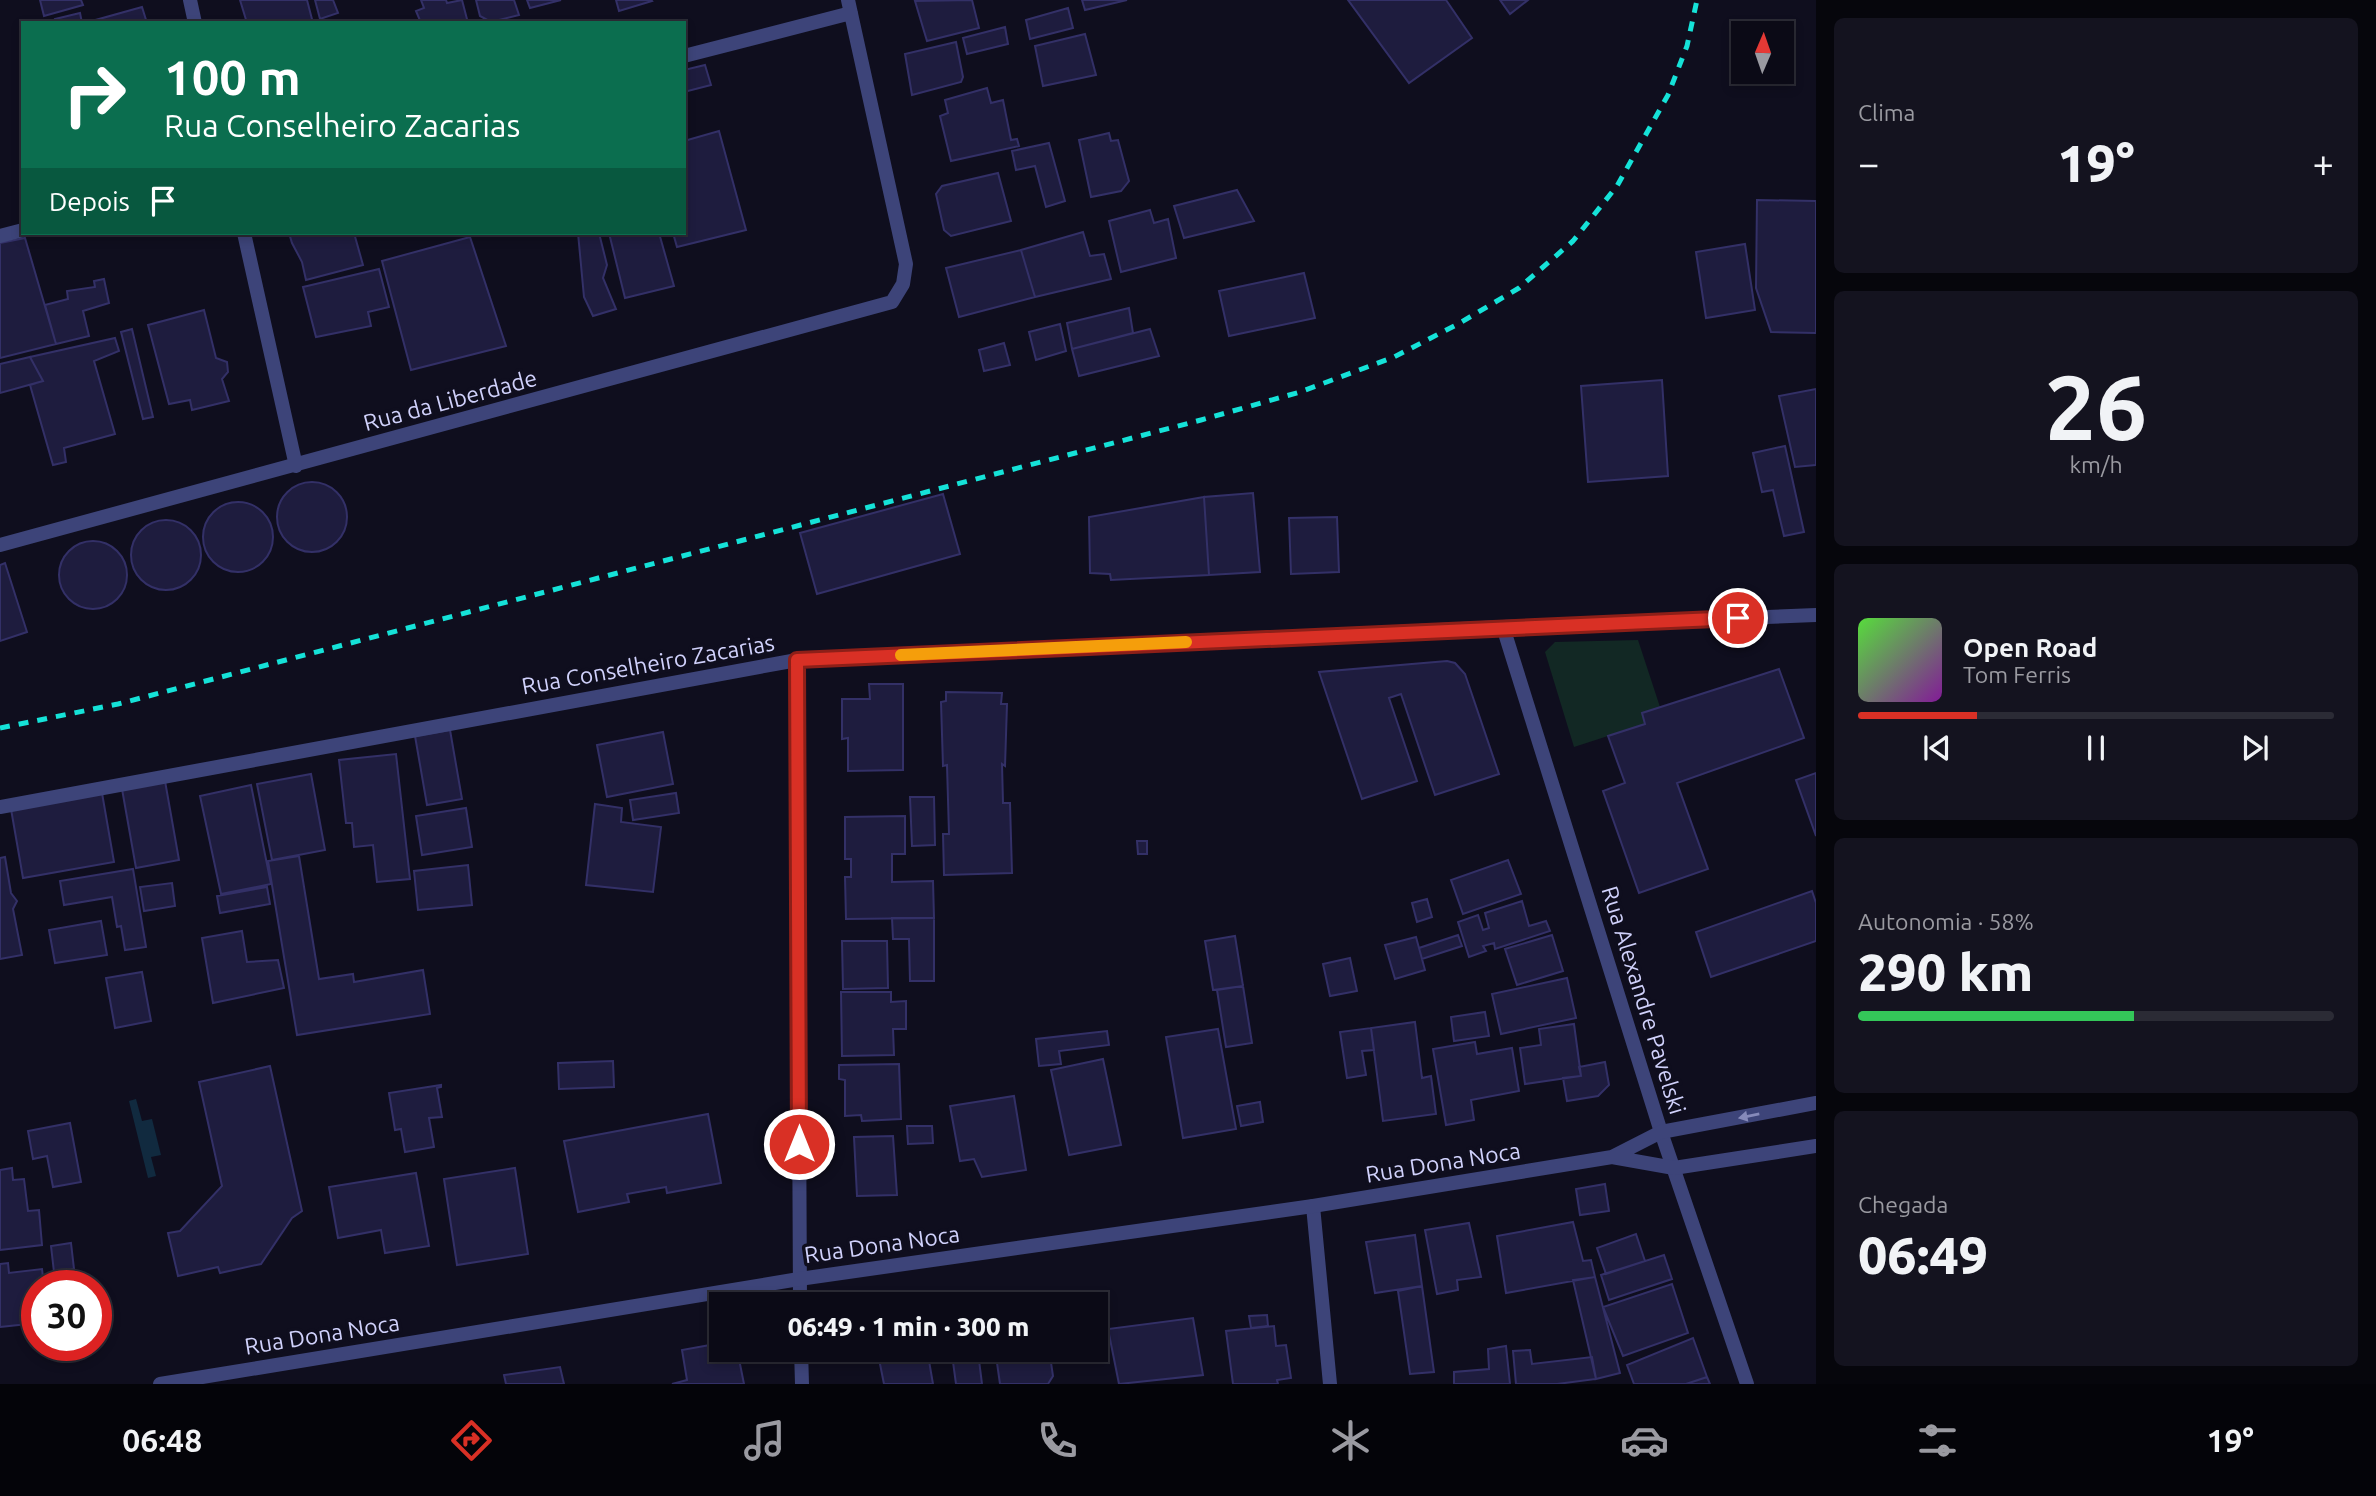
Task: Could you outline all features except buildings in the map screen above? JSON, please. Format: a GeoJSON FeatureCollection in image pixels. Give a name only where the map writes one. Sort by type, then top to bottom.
{"type":"FeatureCollection","features":[{"type":"Feature","properties":{"kind":"street"},"geometry":{"type":"LineString","coordinates":[[190,0],[195,21]]}},
{"type":"Feature","properties":{"kind":"street"},"geometry":{"type":"LineString","coordinates":[[686,55],[849,6]]}},
{"type":"Feature","properties":{"kind":"street","name":"Rua da Liberdade"},"geometry":{"type":"LineString","coordinates":[[0,545],[892,302],[904,284],[906,264],[849,6]]}},
{"type":"Feature","properties":{"kind":"street"},"geometry":{"type":"LineString","coordinates":[[0,236],[21,231]]}},
{"type":"Feature","properties":{"kind":"street"},"geometry":{"type":"LineString","coordinates":[[244,235],[296,466]]}},
{"type":"Feature","properties":{"kind":"street","name":"Rua Conselheiro Zacarias"},"geometry":{"type":"LineString","coordinates":[[0,807],[797,660],[1816,615]]}},
{"type":"Feature","properties":{"kind":"street","name":"Rua Alexandre Pavelski"},"geometry":{"type":"LineString","coordinates":[[1503,627],[1661,1132],[1747,1384]]}},
{"type":"Feature","properties":{"kind":"street"},"geometry":{"type":"LineString","coordinates":[[797,660],[800,1292]]}},
{"type":"Feature","properties":{"kind":"street","name":"Rua Dona Noca"},"geometry":{"type":"LineString","coordinates":[[160,1384],[799,1279],[1314,1206],[1612,1157],[1661,1132],[1816,1103]]}},
{"type":"Feature","properties":{"kind":"street","name":"Rua Dona Noca"},"geometry":{"type":"LineString","coordinates":[[1612,1157],[1674,1168],[1816,1146]]}},
{"type":"Feature","properties":{"kind":"street"},"geometry":{"type":"LineString","coordinates":[[1314,1206],[1330,1384]]}},
{"type":"Feature","properties":{"kind":"street"},"geometry":{"type":"LineString","coordinates":[[802,1362],[803,1384]]}},
{"type":"Feature","properties":{"kind":"green space"},"geometry":{"type":"Polygon","coordinates":[[[1638,640],[1660,707],[1642,713],[1645,724],[1574,747],[1545,652],[1555,642],[1638,640]]]}},
{"type":"Feature","properties":{"kind":"water"},"geometry":{"type":"Polygon","coordinates":[[[136,1099],[142,1121],[152,1119],[161,1155],[151,1157],[156,1176],[148,1178],[129,1101],[136,1099]]]}},
{"type":"Feature","properties":{"kind":"railway"},"geometry":{"type":"LineString","coordinates":[[0,728],[118,704],[1201,420],[1300,392],[1394,357],[1519,288],[1573,241],[1617,186],[1668,95],[1687,46],[1697,0]]}},
{"type":"Feature","properties":{"kind":"slow traffic"},"geometry":{"type":"LineString","coordinates":[[901,655],[1186,642]]}},
{"type":"Feature","properties":{"kind":"route"},"geometry":{"type":"LineString","coordinates":[[799,1144],[797,660],[1738,618]]}}]}
